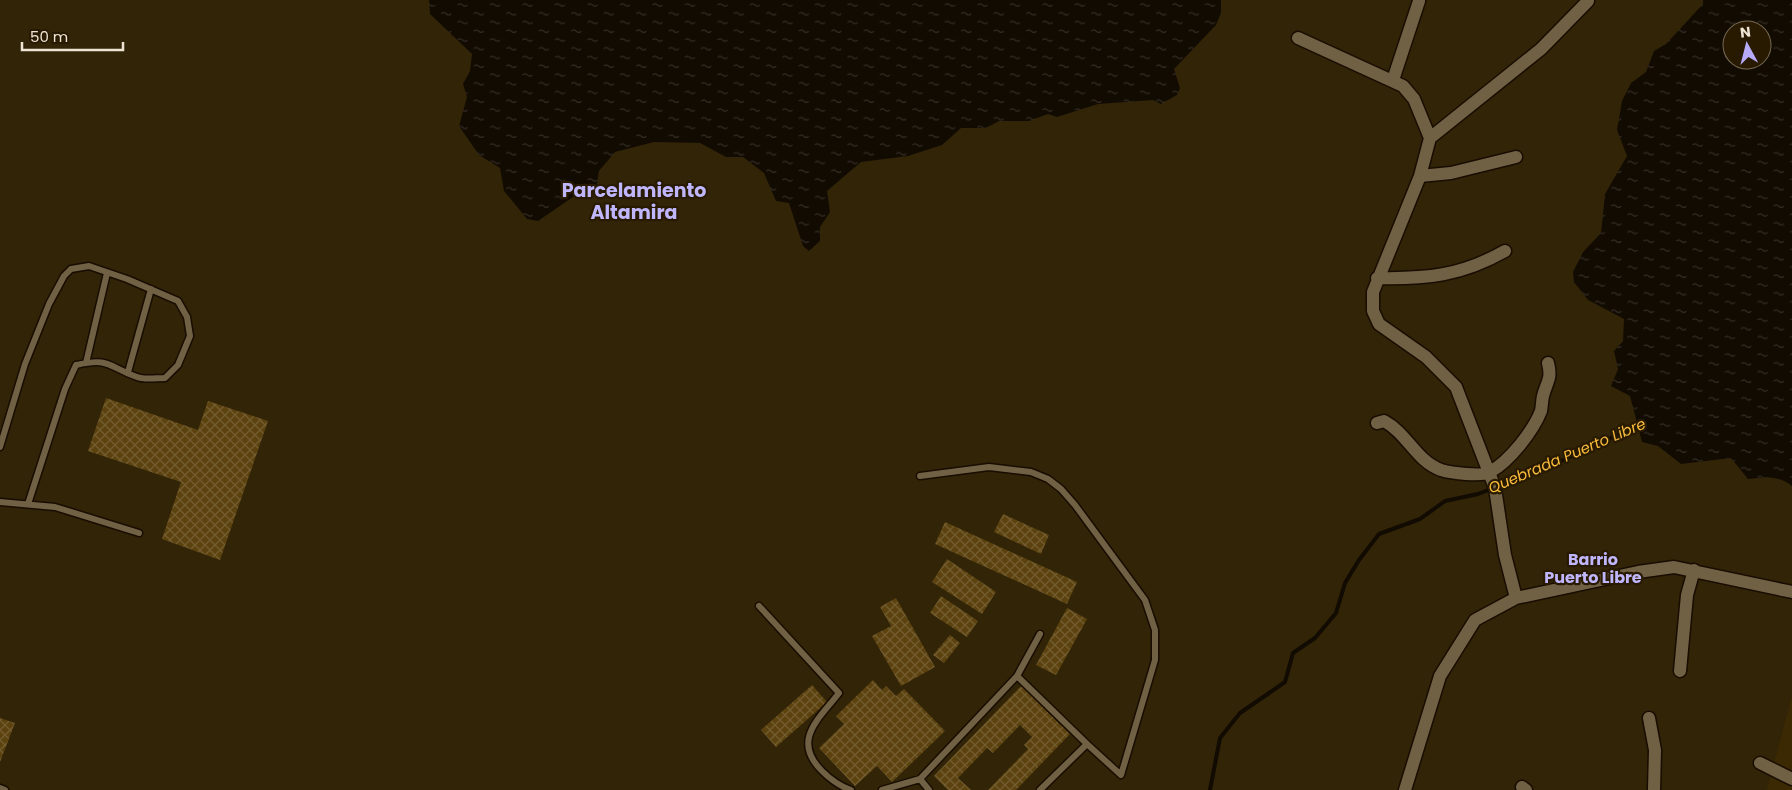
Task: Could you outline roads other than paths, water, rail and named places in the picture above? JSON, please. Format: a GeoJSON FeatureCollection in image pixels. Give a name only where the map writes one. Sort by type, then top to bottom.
{"type":"FeatureCollection","features":[{"type":"Feature","properties":{"kind":"street"},"geometry":{"type":"LineString","coordinates":[[1393,80],[1419,1]]}},
{"type":"Feature","properties":{"kind":"street"},"geometry":{"type":"LineString","coordinates":[[1516,598],[1505,555],[1495,488],[1456,388],[1426,358],[1386,330],[1377,320],[1373,305],[1373,292],[1377,278],[1420,176],[1430,138],[1541,49],[1588,1]]}},
{"type":"Feature","properties":{"kind":"street"},"geometry":{"type":"LineString","coordinates":[[1298,38],[1403,86],[1414,99],[1430,138]]}},
{"type":"Feature","properties":{"kind":"street"},"geometry":{"type":"LineString","coordinates":[[1420,176],[1450,174],[1516,157]]}},
{"type":"Feature","properties":{"kind":"street"},"geometry":{"type":"LineString","coordinates":[[1377,278],[1437,277],[1469,268],[1505,251]]}},
{"type":"Feature","properties":{"kind":"street"},"geometry":{"type":"LineString","coordinates":[[1377,423],[1384,421],[1393,426],[1427,464],[1460,474],[1489,473],[1518,449],[1540,411],[1543,396],[1550,382],[1548,363]]}},
{"type":"Feature","properties":{"kind":"street"},"geometry":{"type":"LineString","coordinates":[[1405,790],[1440,676],[1475,620],[1516,598],[1655,568],[1674,567],[1792,592]]}},
{"type":"Feature","properties":{"kind":"street"},"geometry":{"type":"LineString","coordinates":[[1680,671],[1688,595],[1694,570]]}},
{"type":"Feature","properties":{"kind":"street"},"geometry":{"type":"LineString","coordinates":[[1649,718],[1655,750],[1654,790]]}},
{"type":"Feature","properties":{"kind":"street"},"geometry":{"type":"LineString","coordinates":[[1760,763],[1792,779]]}},
{"type":"Feature","properties":{"kind":"lane"},"geometry":{"type":"LineString","coordinates":[[0,447],[25,364],[49,304],[64,276],[71,269],[89,266],[128,278],[178,301],[187,317],[190,336],[178,365],[165,378],[138,378],[114,365],[96,361],[76,365],[65,389],[28,504]]}},
{"type":"Feature","properties":{"kind":"lane"},"geometry":{"type":"LineString","coordinates":[[86,363],[107,273]]}},
{"type":"Feature","properties":{"kind":"lane"},"geometry":{"type":"LineString","coordinates":[[128,372],[151,289]]}},
{"type":"Feature","properties":{"kind":"lane"},"geometry":{"type":"LineString","coordinates":[[920,476],[989,467],[1032,472],[1048,480],[1075,505],[1145,600],[1155,630],[1155,660],[1122,775],[1016,676]]}},
{"type":"Feature","properties":{"kind":"lane"},"geometry":{"type":"LineString","coordinates":[[0,502],[55,507],[139,532]]}},
{"type":"Feature","properties":{"kind":"lane"},"geometry":{"type":"LineString","coordinates":[[759,606],[839,693],[810,731],[807,743],[811,758],[818,767],[841,787],[851,790]]}},
{"type":"Feature","properties":{"kind":"lane"},"geometry":{"type":"LineString","coordinates":[[882,790],[920,779],[1016,676],[1040,634]]}},
{"type":"Feature","properties":{"kind":"lane"},"geometry":{"type":"LineString","coordinates":[[1040,790],[1087,744]]}},
{"type":"Feature","properties":{"kind":"lane"},"geometry":{"type":"LineString","coordinates":[[920,779],[929,790]]}},
{"type":"Feature","properties":{"kind":"lane"},"geometry":{"type":"LineString","coordinates":[[0,788],[5,790]]}},
{"type":"Feature","properties":{"kind":"water"},"geometry":{"type":"Polygon","coordinates":[[[429,0],[1221,0],[1221,13],[1216,25],[1174,69],[1180,88],[1177,95],[1161,104],[1153,100],[1098,104],[1057,117],[1048,114],[1029,121],[999,121],[986,128],[961,128],[942,145],[908,156],[861,162],[827,191],[830,212],[820,227],[820,241],[809,251],[803,246],[789,203],[776,201],[764,173],[743,157],[726,157],[700,143],[654,142],[615,152],[599,171],[596,190],[583,190],[538,221],[527,219],[504,191],[500,168],[479,155],[459,126],[467,97],[463,84],[470,71],[472,54],[430,14],[429,0]]]}},
{"type":"Feature","properties":{"kind":"water"},"geometry":{"type":"Polygon","coordinates":[[[1703,0],[1792,0],[1792,486],[1776,478],[1748,479],[1731,458],[1681,464],[1658,446],[1642,442],[1630,396],[1611,386],[1618,369],[1614,351],[1623,341],[1624,319],[1588,300],[1574,282],[1573,272],[1583,252],[1601,233],[1605,194],[1627,156],[1617,130],[1622,101],[1631,83],[1646,72],[1654,51],[1666,44],[1703,4],[1703,0]]]}},
{"type":"Feature","properties":{"kind":"waterway","name":"Quebrada Puerto Libre"},"geometry":{"type":"LineString","coordinates":[[1210,790],[1220,738],[1240,713],[1285,682],[1293,653],[1315,638],[1336,613],[1345,583],[1359,560],[1379,534],[1420,519],[1445,501],[1478,494],[1546,468],[1641,424]]}},
{"type":"Feature","properties":{"kind":"district","name":"Parcelamiento Altamira"},"geometry":{"type":"Point","coordinates":[634,201]}},
{"type":"Feature","properties":{"kind":"district","name":"Barrio Puerto Libre"},"geometry":{"type":"Point","coordinates":[1593,568]}}]}
